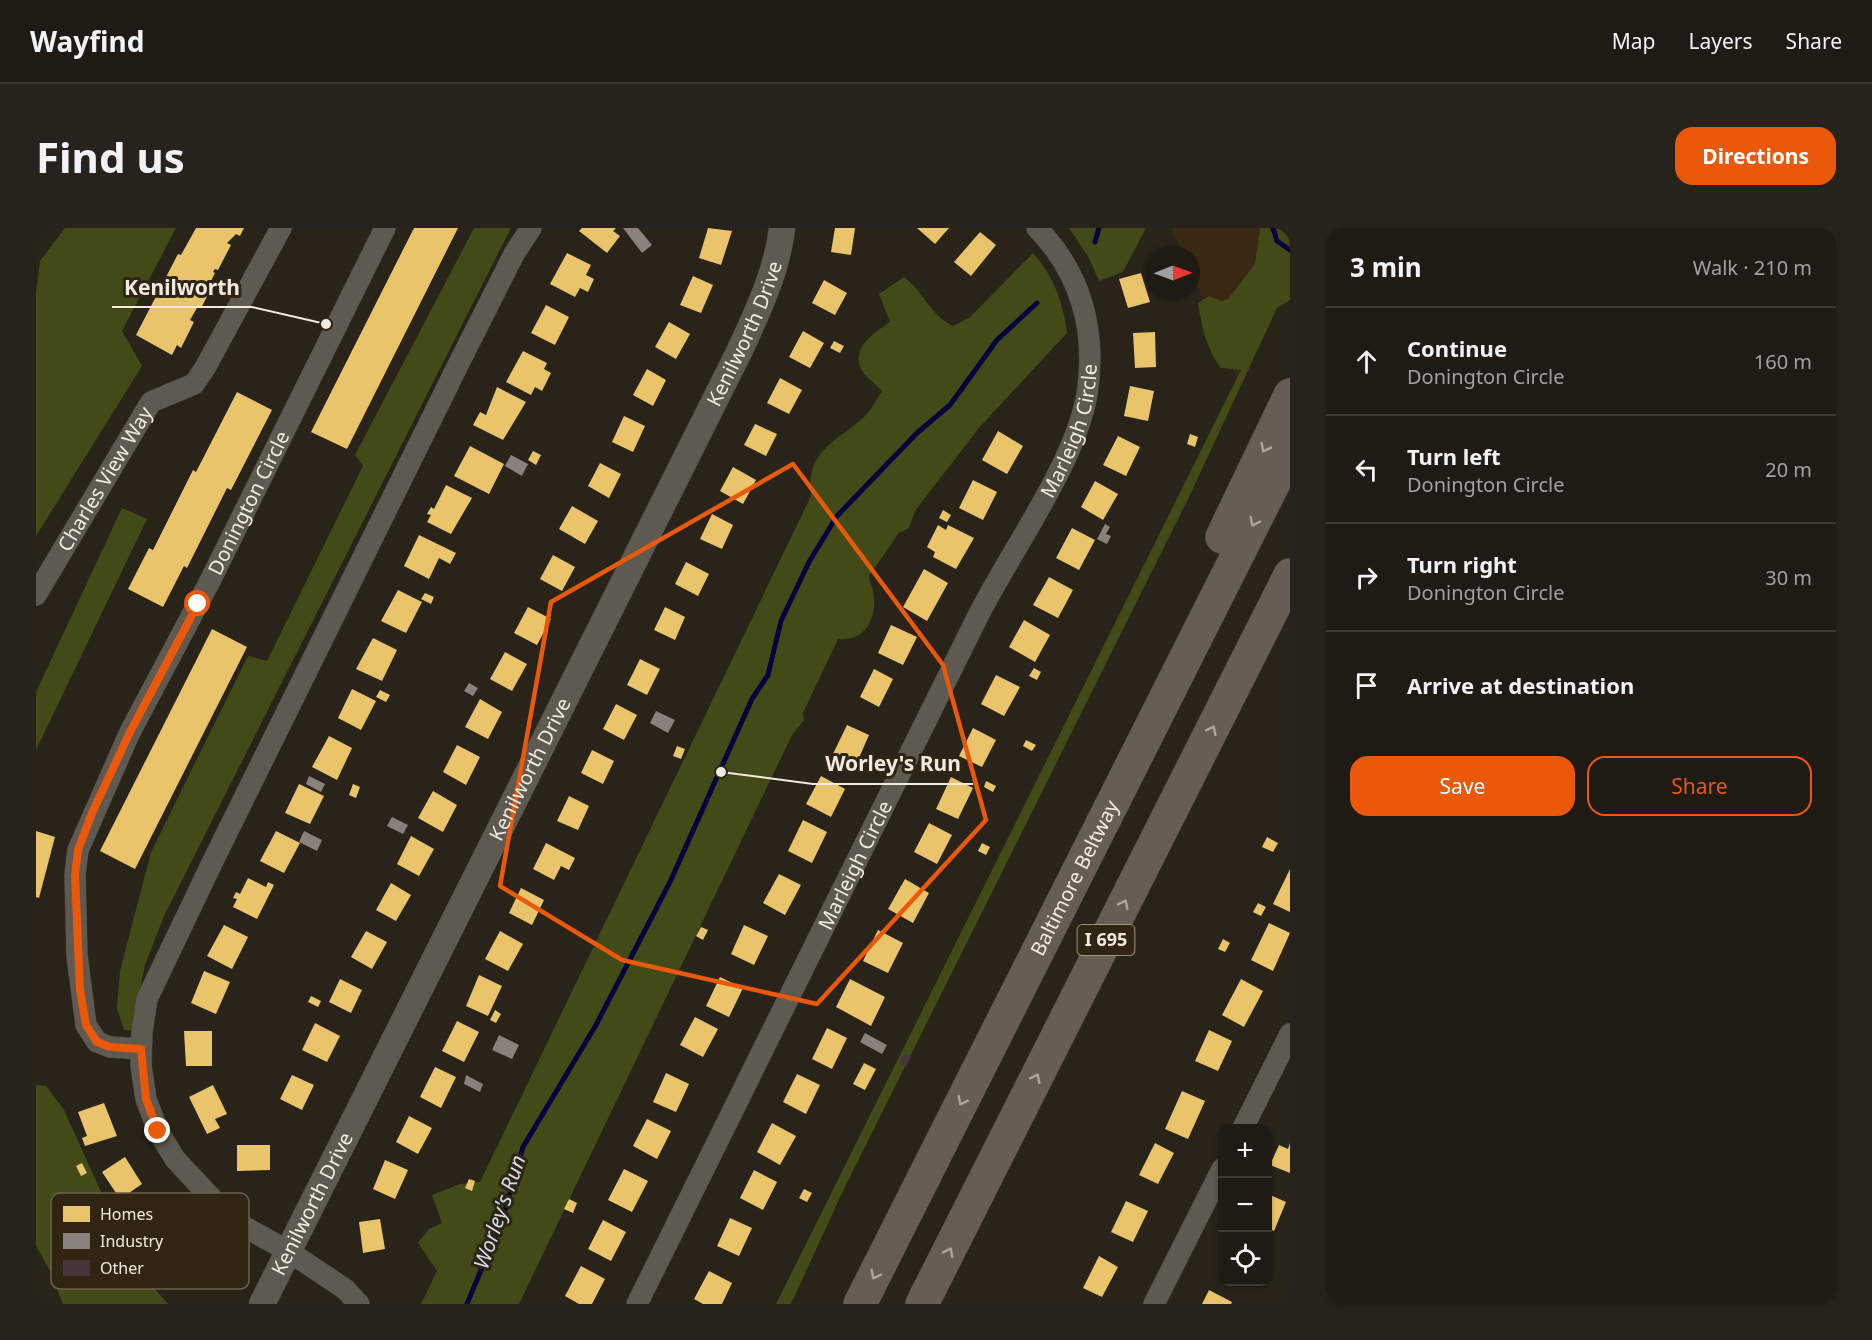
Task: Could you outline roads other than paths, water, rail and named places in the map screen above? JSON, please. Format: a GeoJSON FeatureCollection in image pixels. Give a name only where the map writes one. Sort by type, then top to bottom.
{"type":"FeatureCollection","features":[{"type":"Feature","properties":{"kind":"highway"},"geometry":{"type":"LineString","coordinates":[[1008,1011],[1016,964],[1290,395]]}},
{"type":"Feature","properties":{"kind":"highway","name":"Baltimore Beltway"},"geometry":{"type":"LineString","coordinates":[[860,1304],[1290,451]]}},
{"type":"Feature","properties":{"kind":"highway","name":"I 695"},"geometry":{"type":"LineString","coordinates":[[922,1304],[1290,575]]}},
{"type":"Feature","properties":{"kind":"street","name":"Charles View Way"},"geometry":{"type":"LineString","coordinates":[[36,595],[151,402],[194,384],[281,228]]}},
{"type":"Feature","properties":{"kind":"street","name":"Donington Circle"},"geometry":{"type":"LineString","coordinates":[[141,1049],[110,1047],[97,1042],[86,1025],[77,956],[75,875],[78,850],[130,732],[210,581],[385,228]]}},
{"type":"Feature","properties":{"kind":"street"},"geometry":{"type":"LineString","coordinates":[[207,1193],[175,1159],[158,1131],[146,1099],[141,1049],[147,999],[460,361],[514,254],[531,228]]}},
{"type":"Feature","properties":{"kind":"street","name":"Kenilworth Drive"},"geometry":{"type":"LineString","coordinates":[[262,1304],[739,352],[762,302],[782,228]]}},
{"type":"Feature","properties":{"kind":"street","name":"Marleigh Circle"},"geometry":{"type":"LineString","coordinates":[[637,1304],[985,602],[1062,463],[1082,415],[1089,372],[1089,337],[1083,308],[1072,272],[1037,228]]}},
{"type":"Feature","properties":{"kind":"street"},"geometry":{"type":"LineString","coordinates":[[1245,1124],[1290,1034]]}},
{"type":"Feature","properties":{"kind":"street"},"geometry":{"type":"LineString","coordinates":[[1155,1304],[1218,1177]]}},
{"type":"Feature","properties":{"kind":"street"},"geometry":{"type":"LineString","coordinates":[[249,1229],[288,1251],[345,1289],[359,1304]]}},
{"type":"Feature","properties":{"kind":"waterway","name":"Worley's Run"},"geometry":{"type":"LineString","coordinates":[[1095,242],[1099,228]]}},
{"type":"Feature","properties":{"kind":"waterway"},"geometry":{"type":"LineString","coordinates":[[1273,228],[1277,241],[1290,250]]}},
{"type":"Feature","properties":{"kind":"waterway","name":"Worley's Run"},"geometry":{"type":"LineString","coordinates":[[467,1304],[503,1217],[523,1147],[596,1025],[670,882],[752,699],[768,675],[781,621],[809,562],[837,516],[917,433],[950,405],[997,340],[1037,303]]}},
{"type":"Feature","properties":{"kind":"place","name":"Kenilworth"},"geometry":{"type":"Point","coordinates":[326,324]}},
{"type":"Feature","properties":{"kind":"place","name":"Worley's Run"},"geometry":{"type":"Point","coordinates":[721,772]}}]}
